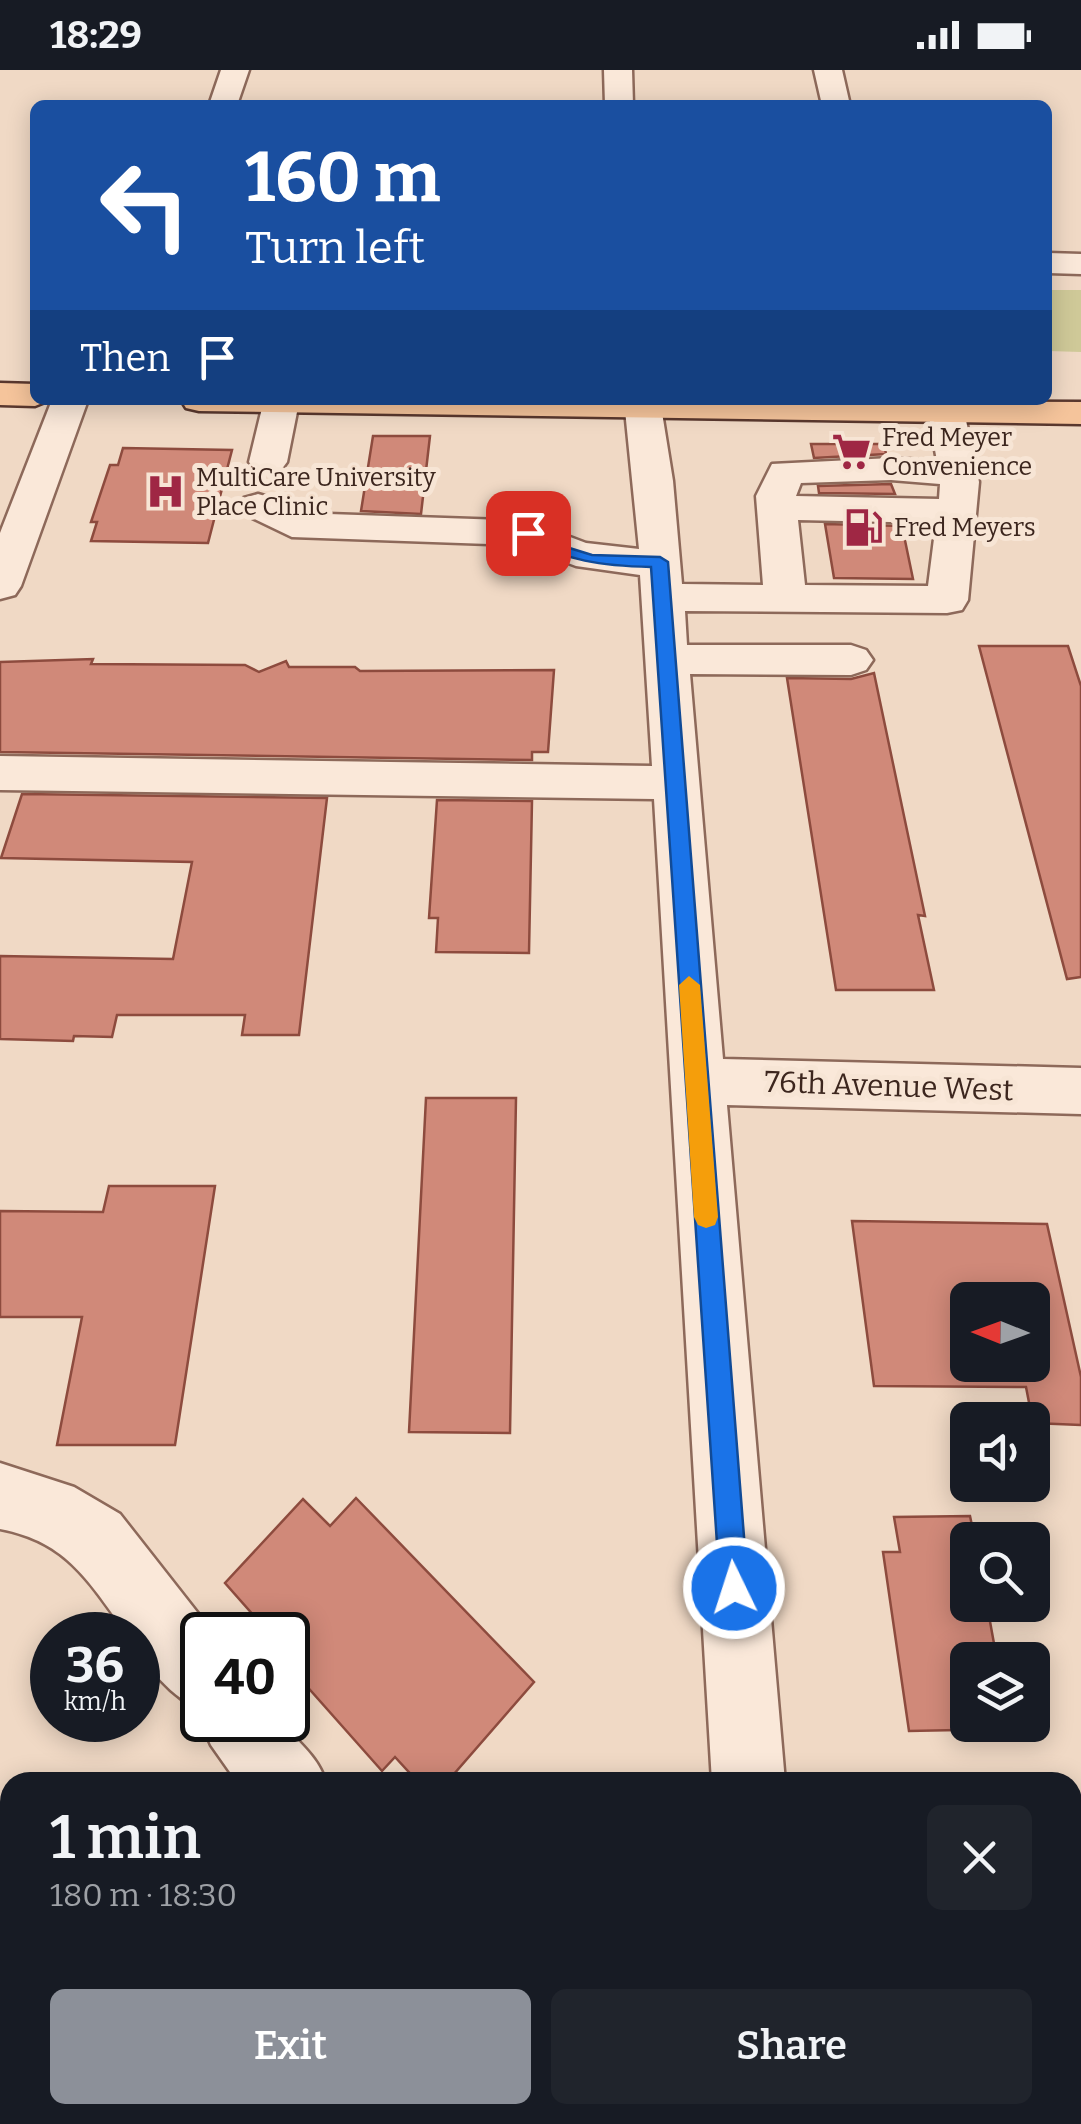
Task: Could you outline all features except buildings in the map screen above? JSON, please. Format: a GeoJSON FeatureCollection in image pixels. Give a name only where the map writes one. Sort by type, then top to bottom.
{"type":"FeatureCollection","features":[{"type":"Feature","properties":{"kind":"main road"},"geometry":{"type":"LineString","coordinates":[[0,366],[30,367]]}},
{"type":"Feature","properties":{"kind":"main road"},"geometry":{"type":"LineString","coordinates":[[1052,382],[1081,382]]}},
{"type":"Feature","properties":{"kind":"main road"},"geometry":{"type":"LineString","coordinates":[[0,394],[30,396]]}},
{"type":"Feature","properties":{"kind":"main road"},"geometry":{"type":"LineString","coordinates":[[719,405],[1081,413]]}},
{"type":"Feature","properties":{"kind":"street"},"geometry":{"type":"LineString","coordinates":[[225,100],[234,70]]}},
{"type":"Feature","properties":{"kind":"street"},"geometry":{"type":"LineString","coordinates":[[618,70],[619,100]]}},
{"type":"Feature","properties":{"kind":"street"},"geometry":{"type":"LineString","coordinates":[[828,70],[835,100]]}},
{"type":"Feature","properties":{"kind":"street"},"geometry":{"type":"LineString","coordinates":[[1052,263],[1081,264]]}},
{"type":"Feature","properties":{"kind":"street"},"geometry":{"type":"LineString","coordinates":[[0,586],[68,405]]}},
{"type":"Feature","properties":{"kind":"street"},"geometry":{"type":"LineString","coordinates":[[268,462],[280,405]]}},
{"type":"Feature","properties":{"kind":"street"},"geometry":{"type":"LineString","coordinates":[[643,405],[654,481],[747,1772]]}},
{"type":"Feature","properties":{"kind":"street"},"geometry":{"type":"LineString","coordinates":[[258,506],[292,524],[312,527],[528,533],[557,550],[661,580],[786,598],[947,600],[956,510],[946,411]]}},
{"type":"Feature","properties":{"kind":"street"},"geometry":{"type":"LineString","coordinates":[[786,598],[776,496],[786,472],[891,469],[956,510]]}},
{"type":"Feature","properties":{"kind":"street"},"geometry":{"type":"LineString","coordinates":[[778,526],[956,510]]}},
{"type":"Feature","properties":{"kind":"street"},"geometry":{"type":"LineString","coordinates":[[666,659],[851,660]]}},
{"type":"Feature","properties":{"kind":"street"},"geometry":{"type":"LineString","coordinates":[[0,773],[675,783]]}},
{"type":"Feature","properties":{"kind":"street","name":"76th Avenue West"},"geometry":{"type":"LineString","coordinates":[[696,1081],[1081,1091]]}},
{"type":"Feature","properties":{"kind":"street"},"geometry":{"type":"LineString","coordinates":[[0,1496],[46,1508],[81,1525],[107,1552],[180,1647]]}},
{"type":"Feature","properties":{"kind":"shaded area"},"geometry":{"type":"Polygon","coordinates":[[[1052,290],[1081,290],[1081,352],[1052,351],[1052,290]]]}},
{"type":"Feature","properties":{"kind":"slow traffic"},"geometry":{"type":"LineString","coordinates":[[689,985],[706,1217]]}},
{"type":"Feature","properties":{"kind":"place","name":"Fred Meyer Convenience"},"geometry":{"type":"Point","coordinates":[852,452]}},
{"type":"Feature","properties":{"kind":"place","name":"MultiCare University Place Clinic"},"geometry":{"type":"Point","coordinates":[166,492]}},
{"type":"Feature","properties":{"kind":"place","name":"Fred Meyers"},"geometry":{"type":"Point","coordinates":[864,528]}},
{"type":"Feature","properties":{"kind":"route"},"geometry":{"type":"LineString","coordinates":[[528,533],[557,550],[591,560],[660,562],[734,1588]]}}]}
